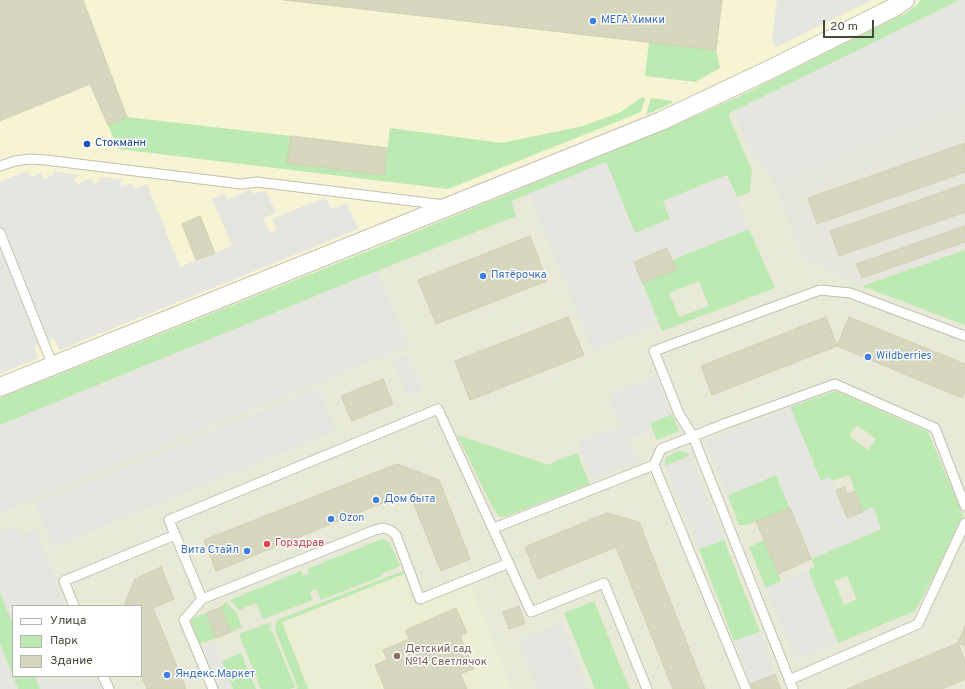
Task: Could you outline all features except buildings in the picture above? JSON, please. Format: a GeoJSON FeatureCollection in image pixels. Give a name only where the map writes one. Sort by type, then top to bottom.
{"type":"FeatureCollection","features":[{"type":"Feature","properties":{"kind":"street"},"geometry":{"type":"LineString","coordinates":[[0,387],[661,121],[771,69],[905,0]]}},
{"type":"Feature","properties":{"kind":"lane"},"geometry":{"type":"LineString","coordinates":[[0,166],[15,161],[46,160],[241,184],[257,182],[450,205]]}},
{"type":"Feature","properties":{"kind":"lane"},"geometry":{"type":"LineString","coordinates":[[0,233],[53,366]]}},
{"type":"Feature","properties":{"kind":"lane"},"geometry":{"type":"LineString","coordinates":[[792,689],[693,436],[679,414],[654,351],[820,290],[850,293],[965,336]]}},
{"type":"Feature","properties":{"kind":"lane"},"geometry":{"type":"LineString","coordinates":[[494,528],[654,465],[661,449],[835,384],[935,428],[965,506]]}},
{"type":"Feature","properties":{"kind":"lane"},"geometry":{"type":"LineString","coordinates":[[202,599],[169,520],[438,409],[494,528],[531,612],[604,583],[647,689]]}},
{"type":"Feature","properties":{"kind":"lane"},"geometry":{"type":"LineString","coordinates":[[654,465],[746,689]]}},
{"type":"Feature","properties":{"kind":"lane"},"geometry":{"type":"LineString","coordinates":[[789,680],[918,624],[965,523]]}},
{"type":"Feature","properties":{"kind":"lane"},"geometry":{"type":"LineString","coordinates":[[213,689],[184,620],[202,599],[383,528],[390,530],[396,535],[420,599],[509,563]]}},
{"type":"Feature","properties":{"kind":"lane"},"geometry":{"type":"LineString","coordinates":[[74,605],[64,581],[175,535]]}},
{"type":"Feature","properties":{"kind":"lane"},"geometry":{"type":"LineString","coordinates":[[103,677],[109,689]]}},
{"type":"Feature","properties":{"kind":"shaded area"},"geometry":{"type":"Polygon","coordinates":[[[0,0],[920,0],[919,4],[906,13],[742,95],[662,131],[0,398],[0,0]]]}},
{"type":"Feature","properties":{"kind":"shaded area"},"geometry":{"type":"Polygon","coordinates":[[[777,0],[872,0],[776,47],[772,38],[777,0]]]}},
{"type":"Feature","properties":{"kind":"shaded area"},"geometry":{"type":"Polygon","coordinates":[[[920,0],[965,0],[965,689],[0,689],[0,398],[383,245],[662,131],[742,95],[906,13],[918,4],[920,0]]]}},
{"type":"Feature","properties":{"kind":"shaded area"},"geometry":{"type":"Polygon","coordinates":[[[960,0],[965,0],[965,106],[774,183],[762,160],[756,163],[734,111],[960,0]]]}},
{"type":"Feature","properties":{"kind":"shaded area"},"geometry":{"type":"Polygon","coordinates":[[[965,106],[965,250],[862,286],[804,260],[774,183],[965,106]]]}},
{"type":"Feature","properties":{"kind":"shaded area"},"geometry":{"type":"Polygon","coordinates":[[[606,162],[635,233],[670,219],[663,201],[727,175],[749,229],[672,260],[667,248],[634,261],[659,324],[593,351],[529,194],[606,162]]]}},
{"type":"Feature","properties":{"kind":"shaded area"},"geometry":{"type":"Polygon","coordinates":[[[30,170],[30,177],[41,173],[44,179],[55,174],[53,171],[79,175],[74,180],[78,184],[91,178],[94,184],[100,181],[99,177],[124,180],[120,183],[121,187],[132,183],[135,189],[147,184],[180,267],[232,246],[212,199],[224,194],[227,200],[251,189],[254,194],[266,191],[276,213],[263,218],[270,233],[277,230],[272,219],[324,198],[326,198],[331,209],[347,203],[358,229],[60,350],[53,338],[34,346],[39,358],[0,374],[0,182],[30,170]]]}},
{"type":"Feature","properties":{"kind":"shaded area"},"geometry":{"type":"Polygon","coordinates":[[[377,271],[408,346],[0,513],[0,425],[377,271]]]}},
{"type":"Feature","properties":{"kind":"shaded area"},"geometry":{"type":"Polygon","coordinates":[[[406,354],[422,390],[408,396],[392,360],[406,354]]]}},
{"type":"Feature","properties":{"kind":"shaded area"},"geometry":{"type":"Polygon","coordinates":[[[657,376],[672,414],[650,423],[653,430],[629,439],[638,461],[592,479],[578,442],[621,426],[608,395],[657,376]]]}},
{"type":"Feature","properties":{"kind":"shaded area"},"geometry":{"type":"Polygon","coordinates":[[[318,388],[336,431],[53,547],[35,503],[318,388]]]}},
{"type":"Feature","properties":{"kind":"shaded area"},"geometry":{"type":"Polygon","coordinates":[[[790,407],[821,481],[830,477],[847,518],[873,507],[881,529],[811,559],[776,475],[728,495],[706,441],[790,407]]]}},
{"type":"Feature","properties":{"kind":"shaded area"},"geometry":{"type":"Polygon","coordinates":[[[690,456],[724,540],[699,549],[665,466],[690,456]]]}},
{"type":"Feature","properties":{"kind":"shaded area"},"geometry":{"type":"Polygon","coordinates":[[[16,526],[20,535],[35,529],[67,605],[12,605],[12,622],[0,592],[0,532],[16,526]]]}},
{"type":"Feature","properties":{"kind":"shaded area"},"geometry":{"type":"Polygon","coordinates":[[[808,570],[838,643],[796,660],[766,588],[808,570]]]}},
{"type":"Feature","properties":{"kind":"shaded area","name":"Детский сад №14 Светлячок"},"geometry":{"type":"Polygon","coordinates":[[[404,574],[416,607],[471,585],[512,689],[308,689],[282,622],[404,574]]]}},
{"type":"Feature","properties":{"kind":"shaded area"},"geometry":{"type":"Polygon","coordinates":[[[561,623],[588,689],[538,689],[518,641],[561,623]]]}},
{"type":"Feature","properties":{"kind":"shaded area"},"geometry":{"type":"Polygon","coordinates":[[[760,632],[775,674],[751,684],[734,641],[760,632]]]}},
{"type":"Feature","properties":{"kind":"shaded area"},"geometry":{"type":"Polygon","coordinates":[[[0,644],[18,689],[0,689],[0,644]]]}},
{"type":"Feature","properties":{"kind":"shaded area"},"geometry":{"type":"Polygon","coordinates":[[[215,644],[233,689],[219,689],[203,649],[215,644]]]}},
{"type":"Feature","properties":{"kind":"shaded area"},"geometry":{"type":"Polygon","coordinates":[[[35,677],[97,677],[102,689],[40,689],[35,677]]]}},
{"type":"Feature","properties":{"kind":"green space"},"geometry":{"type":"Polygon","coordinates":[[[920,0],[960,0],[728,114],[752,171],[750,192],[737,197],[727,175],[663,201],[670,219],[635,233],[606,162],[511,201],[516,216],[377,271],[0,425],[0,398],[383,245],[662,131],[742,95],[906,13],[918,4],[920,0]]]}},
{"type":"Feature","properties":{"kind":"green space"},"geometry":{"type":"Polygon","coordinates":[[[649,42],[716,50],[720,68],[695,82],[645,76],[649,42]]]}},
{"type":"Feature","properties":{"kind":"green space"},"geometry":{"type":"Polygon","coordinates":[[[642,97],[645,98],[641,112],[448,189],[118,149],[108,125],[127,117],[291,136],[288,163],[384,175],[390,128],[502,143],[583,126],[621,112],[642,97]]]}},
{"type":"Feature","properties":{"kind":"green space"},"geometry":{"type":"Polygon","coordinates":[[[651,98],[672,101],[672,103],[646,115],[651,98]]]}},
{"type":"Feature","properties":{"kind":"green space"},"geometry":{"type":"Polygon","coordinates":[[[749,229],[775,288],[662,331],[642,283],[676,270],[672,260],[749,229]],[[699,281],[669,293],[679,317],[709,306],[699,281]]]}},
{"type":"Feature","properties":{"kind":"green space"},"geometry":{"type":"Polygon","coordinates":[[[965,250],[965,325],[862,286],[965,250]]]}},
{"type":"Feature","properties":{"kind":"green space"},"geometry":{"type":"Polygon","coordinates":[[[836,391],[928,432],[963,515],[935,574],[915,611],[838,643],[808,570],[815,567],[811,559],[881,529],[873,507],[863,512],[849,475],[832,481],[830,477],[821,481],[790,407],[836,391]],[[857,425],[849,436],[868,450],[876,439],[857,425]],[[847,576],[834,581],[844,605],[857,599],[847,576]]]}},
{"type":"Feature","properties":{"kind":"green space"},"geometry":{"type":"Polygon","coordinates":[[[672,414],[679,431],[657,440],[650,423],[672,414]]]}},
{"type":"Feature","properties":{"kind":"green space"},"geometry":{"type":"Polygon","coordinates":[[[457,435],[550,465],[556,461],[577,453],[590,484],[504,517],[499,516],[494,510],[457,435]]]}},
{"type":"Feature","properties":{"kind":"green space"},"geometry":{"type":"Polygon","coordinates":[[[678,451],[686,452],[690,456],[665,466],[666,457],[678,451]]]}},
{"type":"Feature","properties":{"kind":"green space"},"geometry":{"type":"Polygon","coordinates":[[[776,475],[790,508],[747,525],[739,525],[728,495],[776,475]]]}},
{"type":"Feature","properties":{"kind":"green space"},"geometry":{"type":"Polygon","coordinates":[[[382,539],[390,543],[400,566],[381,574],[382,576],[321,600],[317,589],[310,592],[313,600],[263,619],[256,603],[239,610],[230,600],[301,571],[303,576],[309,574],[307,569],[382,539]]]}},
{"type":"Feature","properties":{"kind":"green space"},"geometry":{"type":"Polygon","coordinates":[[[724,540],[760,632],[734,641],[699,549],[724,540]]]}},
{"type":"Feature","properties":{"kind":"green space"},"geometry":{"type":"Polygon","coordinates":[[[763,540],[781,581],[766,588],[749,547],[763,540]]]}},
{"type":"Feature","properties":{"kind":"green space"},"geometry":{"type":"Polygon","coordinates":[[[403,571],[404,574],[282,622],[308,689],[296,689],[298,688],[275,630],[277,620],[403,571]]]}},
{"type":"Feature","properties":{"kind":"green space"},"geometry":{"type":"Polygon","coordinates":[[[0,592],[12,622],[12,674],[0,644],[0,592]]]}},
{"type":"Feature","properties":{"kind":"green space"},"geometry":{"type":"Polygon","coordinates":[[[594,601],[630,689],[595,689],[564,613],[594,601]]]}},
{"type":"Feature","properties":{"kind":"green space"},"geometry":{"type":"Polygon","coordinates":[[[226,602],[236,612],[242,627],[231,632],[221,607],[226,602]]]}},
{"type":"Feature","properties":{"kind":"green space"},"geometry":{"type":"Polygon","coordinates":[[[206,613],[216,638],[200,644],[190,619],[206,613]]]}},
{"type":"Feature","properties":{"kind":"green space"},"geometry":{"type":"Polygon","coordinates":[[[271,622],[269,631],[272,631],[295,687],[290,689],[261,689],[239,634],[271,622]]]}},
{"type":"Feature","properties":{"kind":"green space"},"geometry":{"type":"Polygon","coordinates":[[[241,653],[256,689],[233,689],[222,661],[241,653]]]}},
{"type":"Feature","properties":{"kind":"green space"},"geometry":{"type":"Polygon","coordinates":[[[13,677],[35,677],[40,689],[18,689],[13,677]]]}},
{"type":"Feature","properties":{"kind":"place","name":"МЕГА Химки"},"geometry":{"type":"Point","coordinates":[593,21]}},
{"type":"Feature","properties":{"kind":"place","name":"Стокманн"},"geometry":{"type":"Point","coordinates":[87,144]}},
{"type":"Feature","properties":{"kind":"place","name":"Пятёрочка"},"geometry":{"type":"Point","coordinates":[483,276]}},
{"type":"Feature","properties":{"kind":"place","name":"Wildberries"},"geometry":{"type":"Point","coordinates":[868,357]}},
{"type":"Feature","properties":{"kind":"place","name":"Дом быта"},"geometry":{"type":"Point","coordinates":[376,500]}},
{"type":"Feature","properties":{"kind":"place","name":"Ozon"},"geometry":{"type":"Point","coordinates":[331,519]}},
{"type":"Feature","properties":{"kind":"place","name":"Горздрав"},"geometry":{"type":"Point","coordinates":[267,544]}},
{"type":"Feature","properties":{"kind":"place","name":"Вита Стайл"},"geometry":{"type":"Point","coordinates":[247,551]}},
{"type":"Feature","properties":{"kind":"place","name":"Детский сад №14 Светлячок"},"geometry":{"type":"Point","coordinates":[397,656]}},
{"type":"Feature","properties":{"kind":"place","name":"Яндекс.Маркет"},"geometry":{"type":"Point","coordinates":[167,675]}}]}
